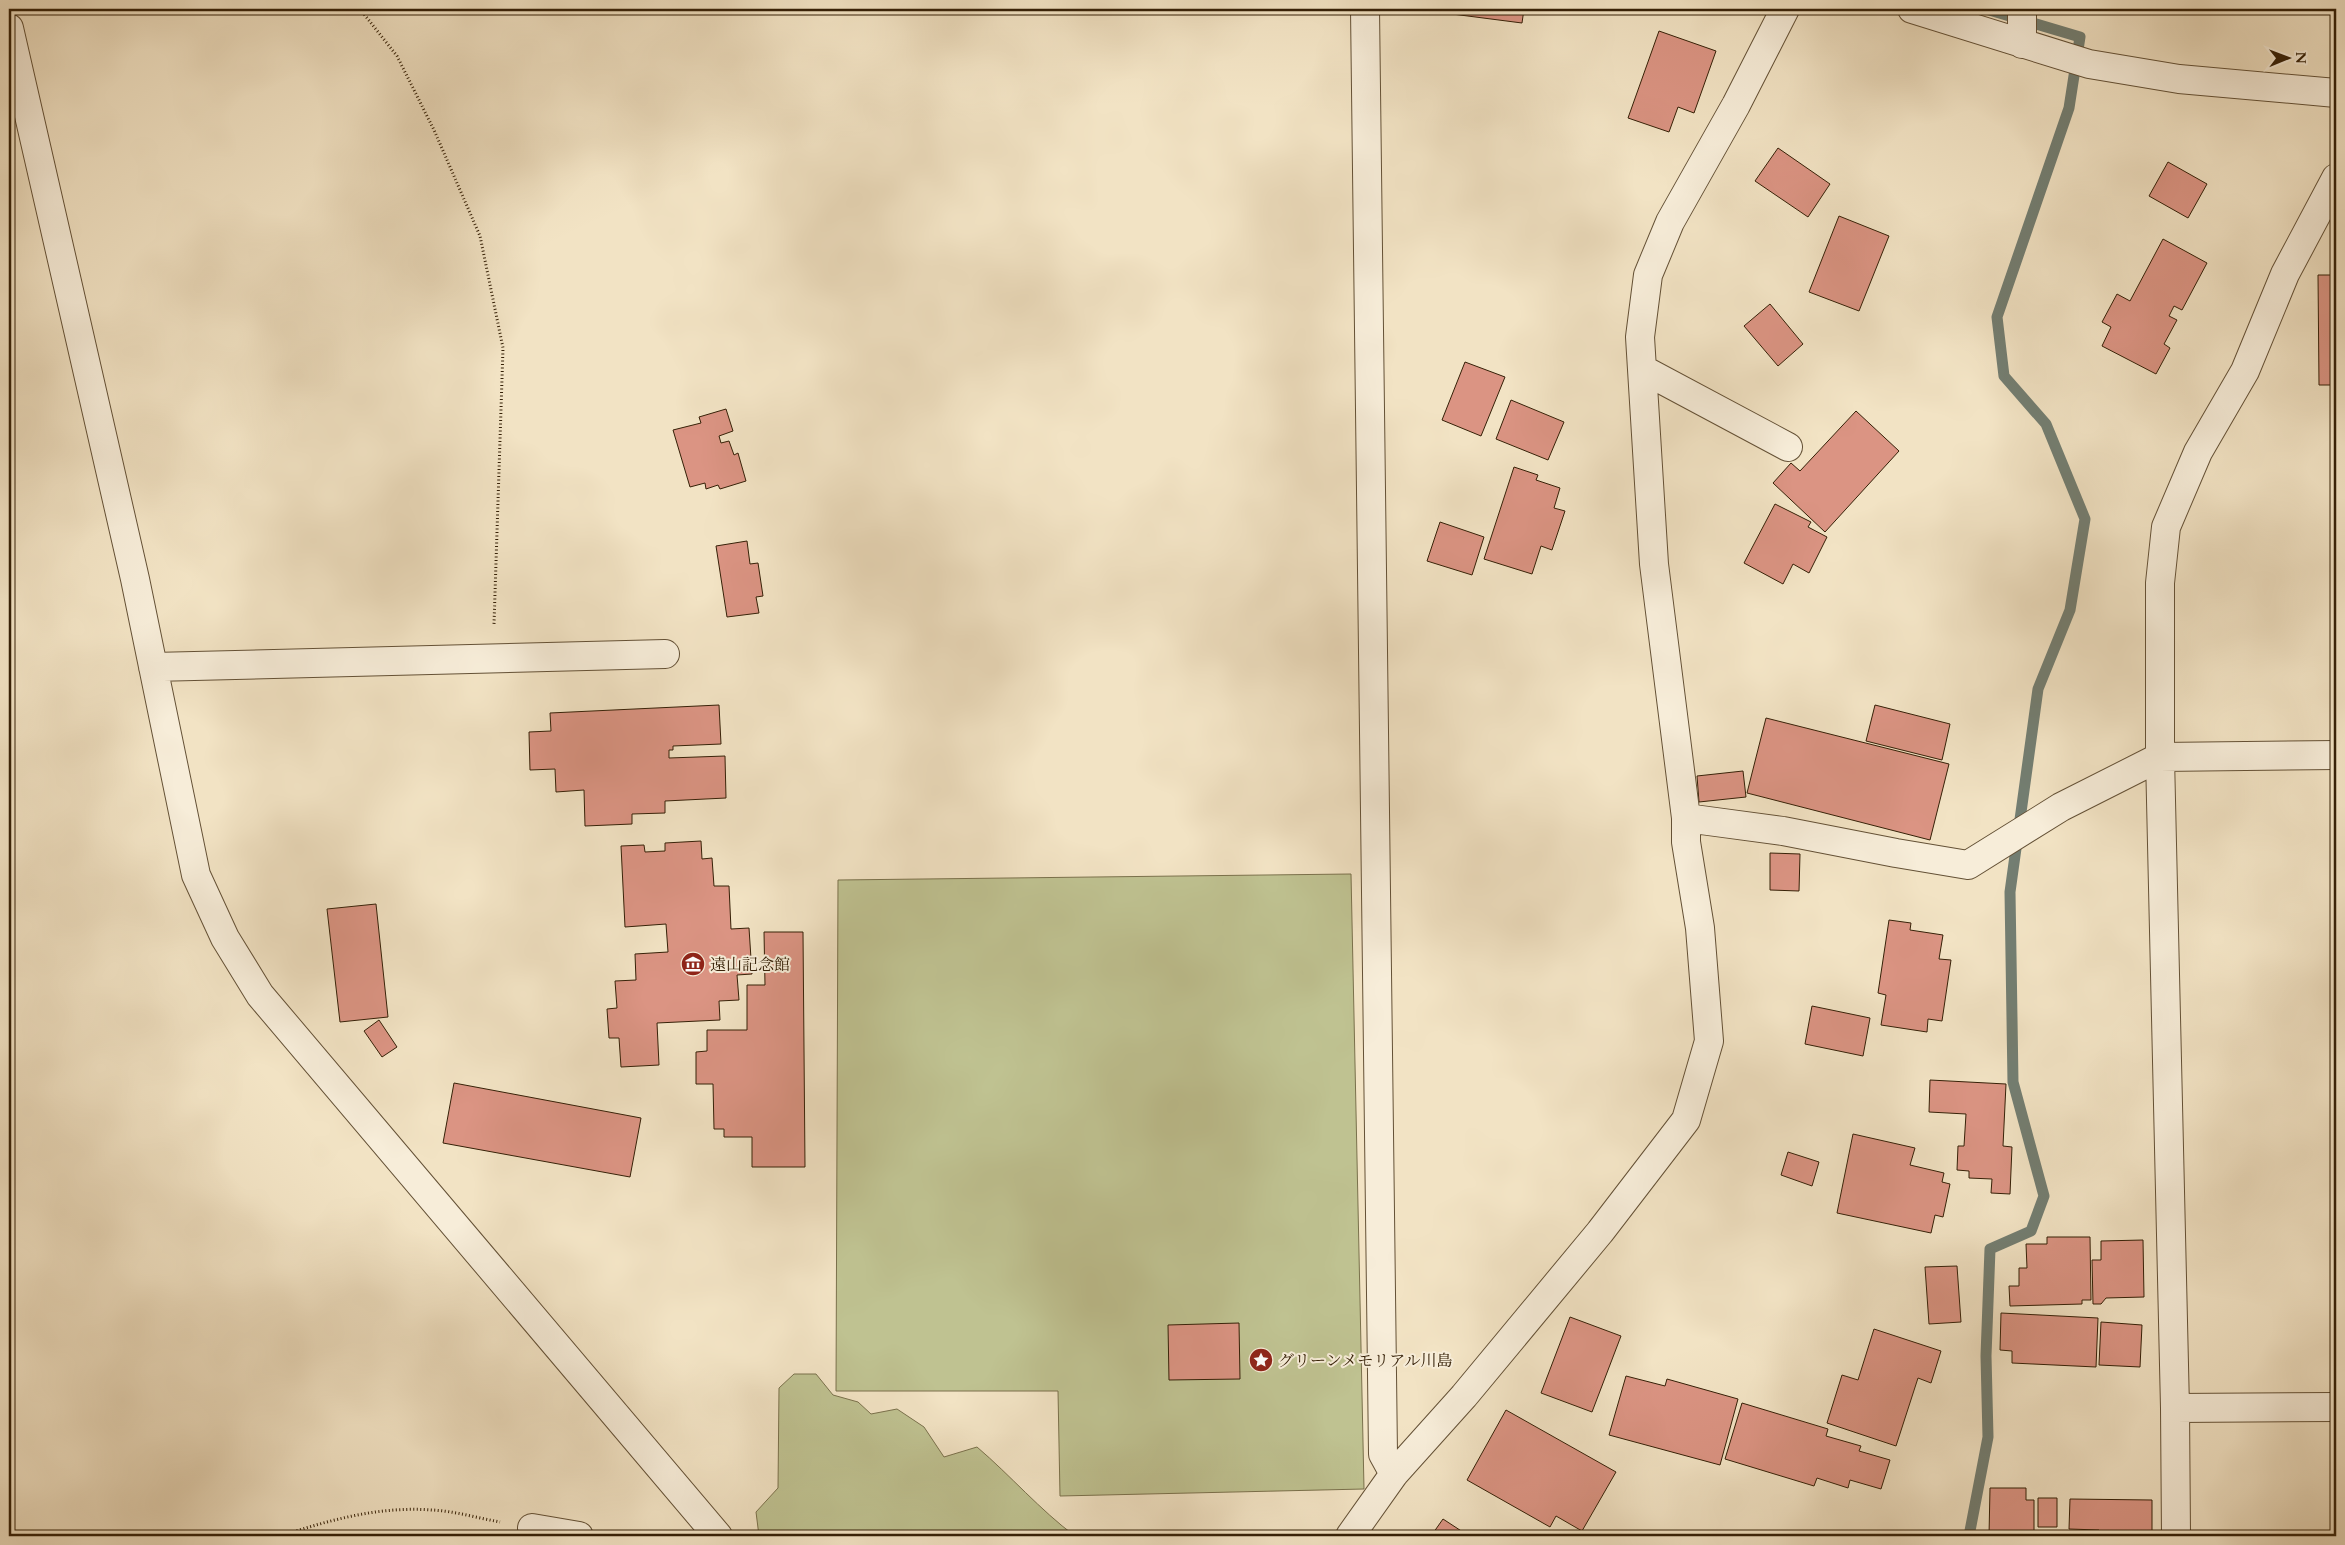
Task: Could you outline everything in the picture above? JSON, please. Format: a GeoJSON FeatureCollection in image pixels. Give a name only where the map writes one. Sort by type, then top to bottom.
{"type":"FeatureCollection","features":[{"type":"Feature","properties":{"kind":"street"},"geometry":{"type":"LineString","coordinates":[[1365,9],[1382,1454],[1394,1474]]}},
{"type":"Feature","properties":{"kind":"street"},"geometry":{"type":"LineString","coordinates":[[1350,1536],[1394,1474],[1464,1396],[1594,1239],[1686,1120],[1709,1041],[1700,928],[1686,842],[1686,818],[1654,564],[1640,337],[1648,275],[1670,222],[1736,105],[1785,9]]}},
{"type":"Feature","properties":{"kind":"street"},"geometry":{"type":"LineString","coordinates":[[1912,9],[2089,64],[2179,79],[2336,93]]}},
{"type":"Feature","properties":{"kind":"street"},"geometry":{"type":"LineString","coordinates":[[2022,9],[2022,44]]}},
{"type":"Feature","properties":{"kind":"street"},"geometry":{"type":"LineString","coordinates":[[9,28],[132,569],[196,875],[225,938],[260,995],[718,1536]]}},
{"type":"Feature","properties":{"kind":"street"},"geometry":{"type":"LineString","coordinates":[[2176,1536],[2176,1408],[2160,757],[2160,583],[2166,527],[2198,452],[2244,371],[2285,274],[2336,178]]}},
{"type":"Feature","properties":{"kind":"street"},"geometry":{"type":"LineString","coordinates":[[1642,369],[1788,448]]}},
{"type":"Feature","properties":{"kind":"street"},"geometry":{"type":"LineString","coordinates":[[153,667],[664,654]]}},
{"type":"Feature","properties":{"kind":"street"},"geometry":{"type":"LineString","coordinates":[[1686,818],[1783,831],[1968,865],[2061,807],[2160,757],[2336,755]]}},
{"type":"Feature","properties":{"kind":"street"},"geometry":{"type":"LineString","coordinates":[[2176,1408],[2336,1407]]}},
{"type":"Feature","properties":{"kind":"street"},"geometry":{"type":"LineString","coordinates":[[532,1528],[579,1536]]}},
{"type":"Feature","properties":{"kind":"path"},"geometry":{"type":"LineString","coordinates":[[360,9],[397,56],[434,130],[480,236],[503,348],[494,629],[484,658]]}},
{"type":"Feature","properties":{"kind":"path"},"geometry":{"type":"LineString","coordinates":[[280,1536],[327,1521],[380,1510],[433,1510],[532,1528]]}},
{"type":"Feature","properties":{"kind":"green space"},"geometry":{"type":"Polygon","coordinates":[[[1351,874],[1364,1489],[1060,1496],[1058,1391],[836,1391],[838,880],[1351,874]]]}},
{"type":"Feature","properties":{"kind":"green space"},"geometry":{"type":"Polygon","coordinates":[[[794,1374],[816,1374],[833,1395],[858,1402],[871,1414],[897,1409],[924,1427],[944,1457],[977,1447],[1075,1536],[759,1536],[756,1512],[778,1488],[779,1388],[794,1374]]]}},
{"type":"Feature","properties":{"kind":"building"},"geometry":{"type":"Polygon","coordinates":[[[1429,9],[1524,9],[1522,23],[1429,11],[1429,9]]]}},
{"type":"Feature","properties":{"kind":"building"},"geometry":{"type":"Polygon","coordinates":[[[1665,9],[1685,9],[1684,13],[1665,9]]]}},
{"type":"Feature","properties":{"kind":"building"},"geometry":{"type":"Polygon","coordinates":[[[1659,31],[1716,51],[1694,113],[1678,107],[1669,132],[1628,118],[1659,31]]]}},
{"type":"Feature","properties":{"kind":"building"},"geometry":{"type":"Polygon","coordinates":[[[1778,148],[1830,184],[1808,217],[1755,181],[1778,148]]]}},
{"type":"Feature","properties":{"kind":"building"},"geometry":{"type":"Polygon","coordinates":[[[2168,162],[2207,184],[2188,218],[2149,196],[2168,162]]]}},
{"type":"Feature","properties":{"kind":"building"},"geometry":{"type":"Polygon","coordinates":[[[1839,216],[1889,236],[1859,311],[1809,292],[1839,216]]]}},
{"type":"Feature","properties":{"kind":"building"},"geometry":{"type":"Polygon","coordinates":[[[2163,239],[2207,263],[2182,310],[2174,306],[2169,316],[2177,320],[2164,344],[2170,348],[2156,374],[2102,346],[2111,327],[2102,322],[2117,294],[2130,301],[2163,239]]]}},
{"type":"Feature","properties":{"kind":"building"},"geometry":{"type":"Polygon","coordinates":[[[2331,265],[2336,266],[2336,385],[2319,385],[2318,275],[2331,275],[2331,265]]]}},
{"type":"Feature","properties":{"kind":"building"},"geometry":{"type":"Polygon","coordinates":[[[1770,304],[1803,344],[1778,366],[1744,326],[1770,304]]]}},
{"type":"Feature","properties":{"kind":"building"},"geometry":{"type":"Polygon","coordinates":[[[1465,362],[1505,377],[1481,436],[1442,420],[1465,362]]]}},
{"type":"Feature","properties":{"kind":"building"},"geometry":{"type":"Polygon","coordinates":[[[1511,400],[1564,422],[1548,460],[1496,439],[1511,400]]]}},
{"type":"Feature","properties":{"kind":"building"},"geometry":{"type":"Polygon","coordinates":[[[726,409],[733,431],[719,436],[721,443],[729,441],[734,455],[738,453],[746,481],[720,489],[718,485],[706,489],[705,483],[690,487],[673,430],[701,423],[699,417],[726,409]]]}},
{"type":"Feature","properties":{"kind":"building"},"geometry":{"type":"Polygon","coordinates":[[[1856,411],[1899,451],[1825,532],[1773,483],[1791,463],[1800,471],[1856,411]]]}},
{"type":"Feature","properties":{"kind":"building"},"geometry":{"type":"Polygon","coordinates":[[[1514,467],[1538,475],[1536,480],[1560,488],[1554,508],[1565,511],[1552,550],[1541,546],[1532,574],[1484,559],[1514,467]]]}},
{"type":"Feature","properties":{"kind":"building"},"geometry":{"type":"Polygon","coordinates":[[[1775,504],[1811,522],[1808,527],[1827,537],[1809,573],[1793,564],[1783,584],[1744,563],[1775,504]]]}},
{"type":"Feature","properties":{"kind":"building"},"geometry":{"type":"Polygon","coordinates":[[[1440,522],[1484,537],[1472,575],[1427,561],[1440,522]]]}},
{"type":"Feature","properties":{"kind":"building"},"geometry":{"type":"Polygon","coordinates":[[[747,541],[750,564],[758,563],[763,596],[756,597],[759,613],[727,617],[716,546],[747,541]]]}},
{"type":"Feature","properties":{"kind":"building"},"geometry":{"type":"Polygon","coordinates":[[[719,705],[721,744],[673,746],[673,750],[669,750],[669,758],[725,756],[726,798],[665,801],[665,813],[632,814],[632,824],[585,826],[584,790],[556,792],[555,769],[530,770],[529,732],[551,731],[550,713],[719,705]]]}},
{"type":"Feature","properties":{"kind":"building"},"geometry":{"type":"Polygon","coordinates":[[[1875,705],[1950,724],[1942,760],[1866,741],[1875,705]]]}},
{"type":"Feature","properties":{"kind":"building"},"geometry":{"type":"Polygon","coordinates":[[[1766,718],[1949,764],[1930,840],[1747,793],[1766,718]]]}},
{"type":"Feature","properties":{"kind":"building"},"geometry":{"type":"Polygon","coordinates":[[[1743,771],[1746,797],[1699,802],[1697,776],[1743,771]]]}},
{"type":"Feature","properties":{"kind":"building","name":"遠山記念館"},"geometry":{"type":"Polygon","coordinates":[[[701,841],[702,859],[712,858],[714,886],[729,886],[731,929],[749,928],[752,974],[737,975],[739,1000],[719,1001],[720,1020],[657,1023],[659,1065],[621,1067],[619,1038],[609,1038],[607,1009],[617,1008],[615,981],[636,980],[635,954],[668,952],[666,924],[625,927],[621,846],[644,845],[645,852],[665,851],[665,843],[701,841]]]}},
{"type":"Feature","properties":{"kind":"building"},"geometry":{"type":"Polygon","coordinates":[[[1770,853],[1800,854],[1799,891],[1770,890],[1770,853]]]}},
{"type":"Feature","properties":{"kind":"building"},"geometry":{"type":"Polygon","coordinates":[[[376,904],[388,1017],[340,1022],[327,909],[376,904]]]}},
{"type":"Feature","properties":{"kind":"building"},"geometry":{"type":"Polygon","coordinates":[[[1889,920],[1911,923],[1910,930],[1943,935],[1939,959],[1951,960],[1942,1021],[1928,1019],[1927,1032],[1881,1025],[1886,995],[1878,993],[1889,920]]]}},
{"type":"Feature","properties":{"kind":"building"},"geometry":{"type":"Polygon","coordinates":[[[764,932],[803,932],[805,1167],[752,1167],[752,1137],[724,1137],[724,1129],[714,1129],[713,1084],[696,1084],[696,1052],[707,1051],[707,1030],[747,1030],[747,985],[765,985],[764,932]]]}},
{"type":"Feature","properties":{"kind":"building"},"geometry":{"type":"Polygon","coordinates":[[[1812,1006],[1870,1018],[1863,1056],[1805,1044],[1812,1006]]]}},
{"type":"Feature","properties":{"kind":"building"},"geometry":{"type":"Polygon","coordinates":[[[379,1020],[397,1047],[382,1057],[364,1031],[379,1020]]]}},
{"type":"Feature","properties":{"kind":"building"},"geometry":{"type":"Polygon","coordinates":[[[1930,1080],[2006,1084],[2003,1146],[2012,1147],[2010,1194],[1991,1193],[1992,1179],[1969,1178],[1969,1171],[1957,1170],[1958,1146],[1964,1146],[1966,1114],[1929,1112],[1930,1080]]]}},
{"type":"Feature","properties":{"kind":"building"},"geometry":{"type":"Polygon","coordinates":[[[454,1083],[641,1118],[630,1177],[443,1143],[454,1083]]]}},
{"type":"Feature","properties":{"kind":"building"},"geometry":{"type":"Polygon","coordinates":[[[1853,1134],[1915,1148],[1910,1165],[1944,1173],[1942,1182],[1950,1184],[1943,1217],[1935,1215],[1931,1233],[1837,1213],[1853,1134]]]}},
{"type":"Feature","properties":{"kind":"building"},"geometry":{"type":"Polygon","coordinates":[[[1788,1152],[1819,1162],[1812,1186],[1781,1175],[1788,1152]]]}},
{"type":"Feature","properties":{"kind":"building"},"geometry":{"type":"Polygon","coordinates":[[[2047,1237],[2090,1237],[2091,1300],[2082,1300],[2082,1304],[2010,1306],[2009,1286],[2019,1286],[2019,1268],[2027,1268],[2026,1244],[2047,1244],[2047,1237]]]}},
{"type":"Feature","properties":{"kind":"building"},"geometry":{"type":"Polygon","coordinates":[[[2143,1240],[2144,1297],[2106,1298],[2101,1304],[2093,1304],[2092,1260],[2101,1260],[2101,1241],[2143,1240]]]}},
{"type":"Feature","properties":{"kind":"building"},"geometry":{"type":"Polygon","coordinates":[[[1957,1266],[1961,1322],[1929,1324],[1925,1267],[1957,1266]]]}},
{"type":"Feature","properties":{"kind":"building"},"geometry":{"type":"Polygon","coordinates":[[[2001,1313],[2098,1318],[2096,1367],[2012,1363],[2012,1351],[2000,1350],[2001,1313]]]}},
{"type":"Feature","properties":{"kind":"building"},"geometry":{"type":"Polygon","coordinates":[[[1570,1317],[1621,1336],[1592,1412],[1541,1393],[1570,1317]]]}},
{"type":"Feature","properties":{"kind":"building"},"geometry":{"type":"Polygon","coordinates":[[[2101,1322],[2142,1325],[2140,1367],[2099,1365],[2101,1322]]]}},
{"type":"Feature","properties":{"kind":"building"},"geometry":{"type":"Polygon","coordinates":[[[1239,1323],[1240,1379],[1169,1380],[1168,1325],[1239,1323]]]}},
{"type":"Feature","properties":{"kind":"building"},"geometry":{"type":"Polygon","coordinates":[[[1874,1329],[1941,1351],[1931,1383],[1918,1378],[1896,1446],[1827,1423],[1842,1375],[1858,1380],[1874,1329]]]}},
{"type":"Feature","properties":{"kind":"building"},"geometry":{"type":"Polygon","coordinates":[[[1626,1376],[1665,1386],[1667,1379],[1738,1399],[1720,1465],[1609,1435],[1626,1376]]]}},
{"type":"Feature","properties":{"kind":"building"},"geometry":{"type":"Polygon","coordinates":[[[1742,1403],[1828,1429],[1826,1436],[1861,1446],[1859,1451],[1890,1460],[1881,1489],[1850,1480],[1848,1488],[1817,1478],[1814,1486],[1725,1459],[1742,1403]]]}},
{"type":"Feature","properties":{"kind":"building"},"geometry":{"type":"Polygon","coordinates":[[[1506,1410],[1616,1472],[1582,1531],[1556,1516],[1550,1527],[1467,1480],[1506,1410]]]}},
{"type":"Feature","properties":{"kind":"building"},"geometry":{"type":"Polygon","coordinates":[[[1990,1488],[2026,1488],[2026,1500],[2034,1500],[2034,1536],[1989,1536],[1990,1488]]]}},
{"type":"Feature","properties":{"kind":"building"},"geometry":{"type":"Polygon","coordinates":[[[2038,1498],[2057,1498],[2057,1527],[2038,1527],[2038,1498]]]}},
{"type":"Feature","properties":{"kind":"building"},"geometry":{"type":"Polygon","coordinates":[[[2070,1499],[2152,1500],[2152,1536],[2099,1536],[2099,1530],[2069,1529],[2070,1499]]]}},
{"type":"Feature","properties":{"kind":"building"},"geometry":{"type":"Polygon","coordinates":[[[1443,1519],[1469,1536],[1431,1536],[1443,1519]]]}},
{"type":"Feature","properties":{"kind":"waterway"},"geometry":{"type":"LineString","coordinates":[[1969,1536],[1988,1437],[1986,1356],[1990,1249],[2031,1231],[2044,1196],[2013,1082],[2010,892],[2038,689],[2070,610],[2085,519],[2046,424],[2004,376],[1997,317],[2069,108],[2080,37],[1986,9]]}},
{"type":"Feature","properties":{"kind":"place","name":"遠山記念館"},"geometry":{"type":"Point","coordinates":[693,964]}},
{"type":"Feature","properties":{"kind":"place","name":"グリーンメモリアル川島"},"geometry":{"type":"Point","coordinates":[1261,1360]}}]}
